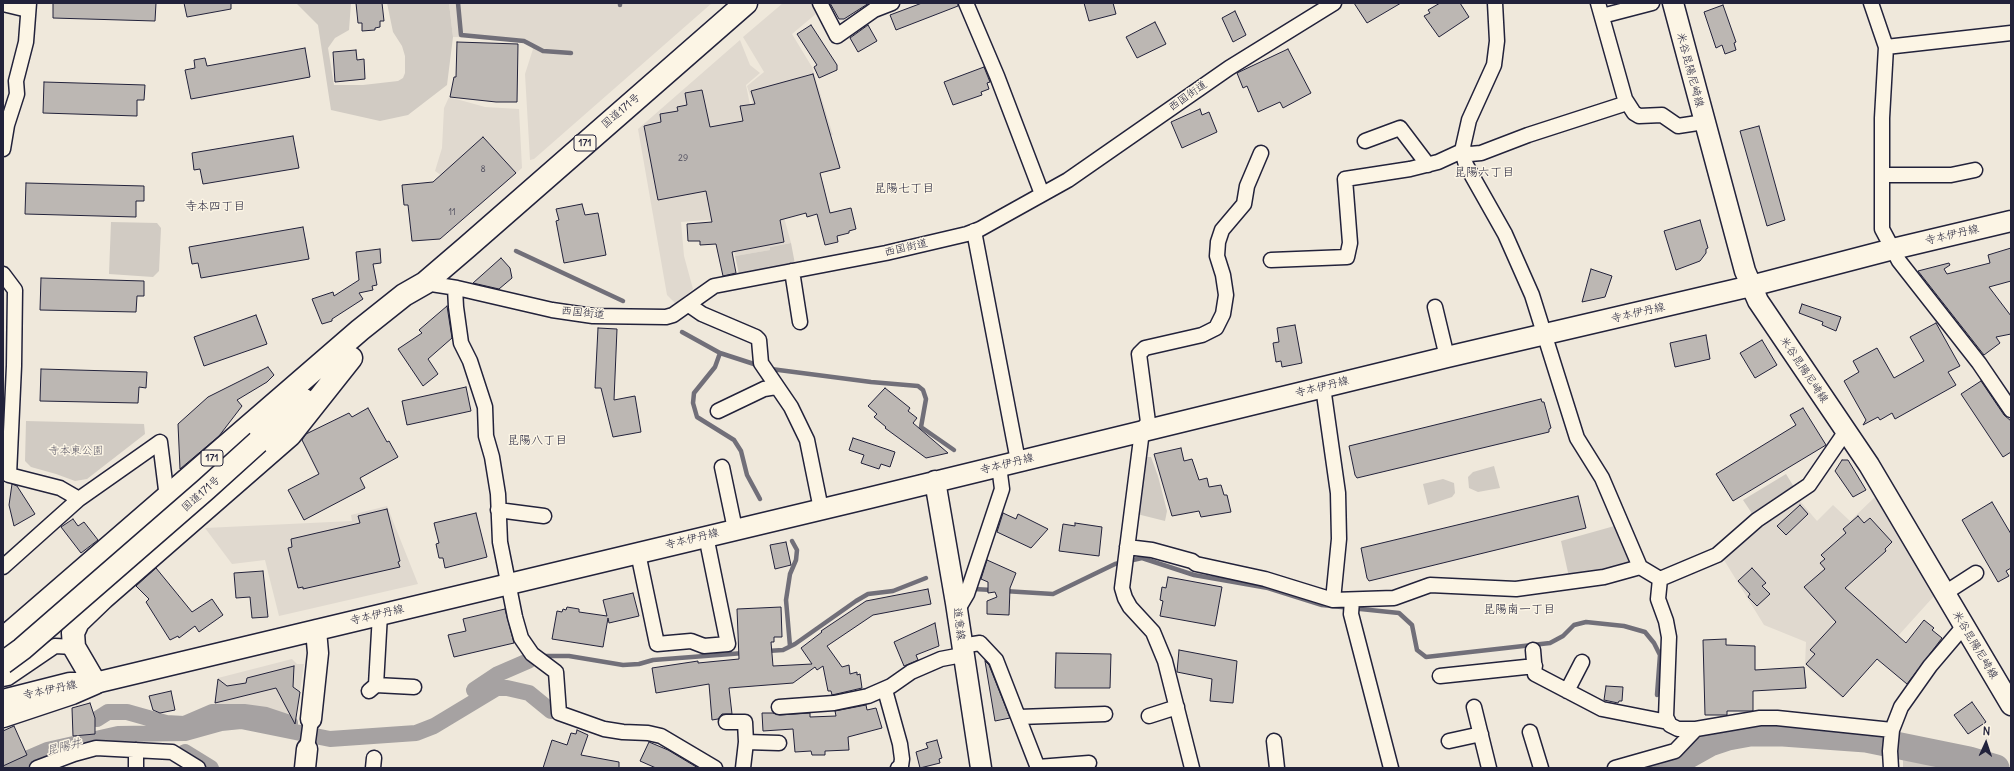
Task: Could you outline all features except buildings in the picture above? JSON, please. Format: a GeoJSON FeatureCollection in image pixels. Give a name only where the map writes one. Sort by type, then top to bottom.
{"type":"FeatureCollection","features":[{"type":"Feature","properties":{"kind":"highway","name":"国道171号"},"geometry":{"type":"LineString","coordinates":[[3,639],[28,619],[360,330],[404,296],[425,283],[746,3]]}},
{"type":"Feature","properties":{"kind":"highway","name":"国道171号"},"geometry":{"type":"LineString","coordinates":[[3,663],[22,649],[201,494],[410,304],[425,283]]}},
{"type":"Feature","properties":{"kind":"highway"},"geometry":{"type":"LineString","coordinates":[[3,716],[95,683],[74,647],[73,633],[78,622],[103,598],[290,434],[351,358]]}},
{"type":"Feature","properties":{"kind":"main road","name":"米谷昆陽尼崎線"},"geometry":{"type":"LineString","coordinates":[[1673,3],[1745,271],[1758,301],[1869,465],[2011,704]]}},
{"type":"Feature","properties":{"kind":"main road","name":"寺本伊丹線"},"geometry":{"type":"LineString","coordinates":[[3,700],[70,683],[95,683],[1322,387],[1751,286],[1893,249],[2011,221]]}},
{"type":"Feature","properties":{"kind":"main road","name":"道意線"},"geometry":{"type":"LineString","coordinates":[[935,481],[981,768]]}},
{"type":"Feature","properties":{"kind":"main road"},"geometry":{"type":"LineString","coordinates":[[311,719],[318,653],[316,630]]}},
{"type":"Feature","properties":{"kind":"street"},"geometry":{"type":"LineString","coordinates":[[820,3],[837,36],[874,10],[892,3]]}},
{"type":"Feature","properties":{"kind":"street"},"geometry":{"type":"LineString","coordinates":[[966,3],[997,76],[1042,194]]}},
{"type":"Feature","properties":{"kind":"street","name":"西国街道"},"geometry":{"type":"LineString","coordinates":[[425,283],[455,288],[552,310],[593,316],[666,317],[673,315],[689,305],[705,291],[714,286],[886,253],[974,231],[1068,180],[1229,68],[1334,3]]}},
{"type":"Feature","properties":{"kind":"street"},"geometry":{"type":"LineString","coordinates":[[1495,3],[1497,41],[1494,65],[1469,120],[1462,151],[1466,165],[1505,234],[1532,295],[1546,334],[1577,438],[1602,478],[1640,567],[1660,579]]}},
{"type":"Feature","properties":{"kind":"street"},"geometry":{"type":"LineString","coordinates":[[1652,3],[1600,10],[1627,103],[1639,116],[1662,115],[1678,126],[1704,122]]}},
{"type":"Feature","properties":{"kind":"street"},"geometry":{"type":"LineString","coordinates":[[1871,3],[1886,47],[1882,229],[1899,261],[1980,363],[2011,410]]}},
{"type":"Feature","properties":{"kind":"street"},"geometry":{"type":"LineString","coordinates":[[3,4],[29,6],[26,42],[20,60],[10,79],[17,94],[7,125],[3,149]]}},
{"type":"Feature","properties":{"kind":"street"},"geometry":{"type":"LineString","coordinates":[[1886,47],[2011,33]]}},
{"type":"Feature","properties":{"kind":"street"},"geometry":{"type":"LineString","coordinates":[[1271,260],[1347,257],[1350,243],[1345,179],[1399,175],[1438,162],[1462,151],[1470,154],[1481,153],[1528,135],[1627,103]]}},
{"type":"Feature","properties":{"kind":"street"},"geometry":{"type":"LineString","coordinates":[[1365,141],[1398,122],[1428,165]]}},
{"type":"Feature","properties":{"kind":"street"},"geometry":{"type":"LineString","coordinates":[[1192,768],[1165,661],[1153,632],[1125,598],[1122,588],[1142,431],[1148,422],[1139,354],[1145,348],[1202,335],[1216,328],[1224,314],[1226,295],[1223,275],[1217,256],[1218,242],[1222,230],[1244,204],[1247,186],[1261,153]]}},
{"type":"Feature","properties":{"kind":"street"},"geometry":{"type":"LineString","coordinates":[[1882,175],[1968,175]]}},
{"type":"Feature","properties":{"kind":"street"},"geometry":{"type":"LineString","coordinates":[[957,611],[967,594],[1002,489],[1009,463],[974,231]]}},
{"type":"Feature","properties":{"kind":"street"},"geometry":{"type":"LineString","coordinates":[[792,271],[800,322]]}},
{"type":"Feature","properties":{"kind":"street"},"geometry":{"type":"LineString","coordinates":[[3,274],[15,290],[14,366],[9,475],[60,488],[79,499]]}},
{"type":"Feature","properties":{"kind":"street"},"geometry":{"type":"LineString","coordinates":[[455,288],[461,343],[470,361],[485,407],[486,436],[492,457],[500,542],[515,618],[521,638],[532,654],[556,672],[559,713],[616,732],[648,733],[661,736],[715,768]]}},
{"type":"Feature","properties":{"kind":"street"},"geometry":{"type":"LineString","coordinates":[[689,305],[702,314],[756,337],[759,340],[761,363],[791,408],[807,440],[821,509]]}},
{"type":"Feature","properties":{"kind":"street"},"geometry":{"type":"LineString","coordinates":[[1433,311],[1448,357]]}},
{"type":"Feature","properties":{"kind":"street"},"geometry":{"type":"LineString","coordinates":[[718,411],[764,389],[776,387]]}},
{"type":"Feature","properties":{"kind":"street"},"geometry":{"type":"LineString","coordinates":[[1322,387],[1338,493],[1339,539],[1333,600]]}},
{"type":"Feature","properties":{"kind":"street"},"geometry":{"type":"LineString","coordinates":[[1660,579],[1718,555],[1757,520],[1809,485],[1846,431]]}},
{"type":"Feature","properties":{"kind":"street"},"geometry":{"type":"LineString","coordinates":[[3,567],[79,499],[160,442],[167,498]]}},
{"type":"Feature","properties":{"kind":"street"},"geometry":{"type":"LineString","coordinates":[[722,467],[735,529]]}},
{"type":"Feature","properties":{"kind":"street"},"geometry":{"type":"LineString","coordinates":[[498,510],[544,516]]}},
{"type":"Feature","properties":{"kind":"street"},"geometry":{"type":"LineString","coordinates":[[638,553],[658,644],[691,641],[704,646],[728,644],[706,536]]}},
{"type":"Feature","properties":{"kind":"street"},"geometry":{"type":"LineString","coordinates":[[1127,547],[1152,550],[1192,561],[1196,564],[1265,579],[1333,600],[1394,598],[1430,585],[1516,589],[1604,577],[1640,567]]}},
{"type":"Feature","properties":{"kind":"street"},"geometry":{"type":"LineString","coordinates":[[1945,593],[1976,573]]}},
{"type":"Feature","properties":{"kind":"street"},"geometry":{"type":"LineString","coordinates":[[1660,579],[1658,599],[1666,621],[1669,637],[1666,714],[1668,722]]}},
{"type":"Feature","properties":{"kind":"street"},"geometry":{"type":"LineString","coordinates":[[1352,600],[1351,614],[1391,768]]}},
{"type":"Feature","properties":{"kind":"street"},"geometry":{"type":"LineString","coordinates":[[380,614],[373,688],[414,687]]}},
{"type":"Feature","properties":{"kind":"street"},"geometry":{"type":"LineString","coordinates":[[28,619],[38,630],[47,633],[63,632],[78,622]]}},
{"type":"Feature","properties":{"kind":"street"},"geometry":{"type":"LineString","coordinates":[[1891,768],[1890,751],[1892,733],[1901,707],[1912,690],[1964,626]]}},
{"type":"Feature","properties":{"kind":"street"},"geometry":{"type":"LineString","coordinates":[[779,708],[834,703],[868,696],[885,690],[911,672],[980,643],[996,660],[1038,768],[1089,763]]}},
{"type":"Feature","properties":{"kind":"street"},"geometry":{"type":"LineString","coordinates":[[3,679],[8,678],[55,646],[74,647]]}},
{"type":"Feature","properties":{"kind":"street"},"geometry":{"type":"LineString","coordinates":[[1533,650],[1535,674],[1602,709],[1668,722],[1678,730],[1696,729],[1772,718],[1892,733]]}},
{"type":"Feature","properties":{"kind":"street"},"geometry":{"type":"LineString","coordinates":[[1567,691],[1582,662]]}},
{"type":"Feature","properties":{"kind":"street"},"geometry":{"type":"LineString","coordinates":[[1440,676],[1534,666]]}},
{"type":"Feature","properties":{"kind":"street"},"geometry":{"type":"LineString","coordinates":[[885,690],[900,744],[902,759],[898,768]]}},
{"type":"Feature","properties":{"kind":"street"},"geometry":{"type":"LineString","coordinates":[[1149,716],[1177,707]]}},
{"type":"Feature","properties":{"kind":"street"},"geometry":{"type":"LineString","coordinates":[[1474,707],[1489,768]]}},
{"type":"Feature","properties":{"kind":"street"},"geometry":{"type":"LineString","coordinates":[[1019,716],[1096,710]]}},
{"type":"Feature","properties":{"kind":"street"},"geometry":{"type":"LineString","coordinates":[[306,759],[311,719]]}},
{"type":"Feature","properties":{"kind":"street"},"geometry":{"type":"LineString","coordinates":[[726,722],[745,722],[746,742],[743,768]]}},
{"type":"Feature","properties":{"kind":"street"},"geometry":{"type":"LineString","coordinates":[[1615,768],[1675,751],[1696,729]]}},
{"type":"Feature","properties":{"kind":"street"},"geometry":{"type":"LineString","coordinates":[[1530,732],[1541,768]]}},
{"type":"Feature","properties":{"kind":"street"},"geometry":{"type":"LineString","coordinates":[[1449,741],[1481,734]]}},
{"type":"Feature","properties":{"kind":"street"},"geometry":{"type":"LineString","coordinates":[[1274,741],[1277,768]]}},
{"type":"Feature","properties":{"kind":"street"},"geometry":{"type":"LineString","coordinates":[[746,742],[779,743]]}},
{"type":"Feature","properties":{"kind":"street"},"geometry":{"type":"LineString","coordinates":[[38,768],[74,754],[96,748],[172,752],[193,766]]}},
{"type":"Feature","properties":{"kind":"street"},"geometry":{"type":"LineString","coordinates":[[136,750],[136,768]]}},
{"type":"Feature","properties":{"kind":"shaded area"},"geometry":{"type":"Polygon","coordinates":[[[449,3],[712,3],[534,159],[530,160],[525,74],[533,49],[526,39],[453,37],[449,3]]]}},
{"type":"Feature","properties":{"kind":"shaded area"},"geometry":{"type":"Polygon","coordinates":[[[783,3],[813,3],[817,13],[792,34],[812,67],[833,135],[788,148],[777,192],[791,243],[770,247],[771,250],[735,256],[727,222],[707,220],[681,222],[684,256],[693,289],[676,304],[667,295],[638,129],[740,40],[750,65],[760,73],[746,85],[755,129],[760,128],[747,86],[764,72],[743,37],[783,3]]]}},
{"type":"Feature","properties":{"kind":"shaded area"},"geometry":{"type":"Polygon","coordinates":[[[449,97],[485,107],[519,109],[522,168],[478,207],[453,183],[435,171],[442,148],[444,108],[449,97]]]}},
{"type":"Feature","properties":{"kind":"shaded area"},"geometry":{"type":"Polygon","coordinates":[[[1875,497],[1935,595],[1842,698],[1805,665],[1806,642],[1764,625],[1724,560],[1767,523],[1800,501],[1817,521],[1833,505],[1850,521],[1875,497]]]}},
{"type":"Feature","properties":{"kind":"shaded area"},"geometry":{"type":"Polygon","coordinates":[[[387,506],[418,584],[279,616],[265,560],[232,564],[205,528],[352,521],[351,515],[387,506]]]}},
{"type":"Feature","properties":{"kind":"shaded area"},"geometry":{"type":"Polygon","coordinates":[[[292,659],[297,664],[304,664],[296,716],[258,707],[235,705],[214,706],[218,678],[292,659]]]}},
{"type":"Feature","properties":{"kind":"green space"},"geometry":{"type":"Polygon","coordinates":[[[296,3],[351,3],[349,30],[335,38],[328,48],[334,85],[363,85],[398,81],[403,78],[405,73],[405,56],[402,46],[393,32],[387,3],[449,3],[453,37],[447,85],[408,115],[380,121],[331,110],[318,25],[296,3]]]}},
{"type":"Feature","properties":{"kind":"green space"},"geometry":{"type":"Polygon","coordinates":[[[111,222],[157,223],[161,228],[159,271],[153,277],[109,274],[111,222]]]}},
{"type":"Feature","properties":{"kind":"green space"},"geometry":{"type":"Polygon","coordinates":[[[791,243],[795,264],[739,274],[735,256],[770,250],[770,247],[791,243]]]}},
{"type":"Feature","properties":{"kind":"green space","name":"寺本東公園"},"geometry":{"type":"Polygon","coordinates":[[[26,421],[144,424],[145,434],[87,479],[75,481],[31,467],[25,461],[26,421]]]}},
{"type":"Feature","properties":{"kind":"green space"},"geometry":{"type":"Polygon","coordinates":[[[1145,457],[1151,457],[1158,476],[1167,511],[1165,521],[1137,514],[1145,457]]]}},
{"type":"Feature","properties":{"kind":"green space"},"geometry":{"type":"Polygon","coordinates":[[[1494,466],[1500,488],[1478,492],[1469,488],[1468,477],[1473,472],[1494,466]]]}},
{"type":"Feature","properties":{"kind":"green space"},"geometry":{"type":"Polygon","coordinates":[[[1786,474],[1794,487],[1753,515],[1743,500],[1786,474]]]}},
{"type":"Feature","properties":{"kind":"green space"},"geometry":{"type":"Polygon","coordinates":[[[1443,479],[1454,483],[1455,493],[1452,497],[1428,505],[1423,484],[1443,479]]]}},
{"type":"Feature","properties":{"kind":"green space"},"geometry":{"type":"Polygon","coordinates":[[[1618,525],[1630,561],[1629,565],[1569,577],[1561,541],[1618,525]]]}},
{"type":"Feature","properties":{"kind":"green space"},"geometry":{"type":"Polygon","coordinates":[[[1903,760],[1937,766],[1939,768],[1903,768],[1903,760]]]}},
{"type":"Feature","properties":{"kind":"waterway"},"geometry":{"type":"LineString","coordinates":[[458,3],[461,35],[524,41],[543,51],[571,53]]}},
{"type":"Feature","properties":{"kind":"waterway"},"geometry":{"type":"LineString","coordinates":[[516,251],[623,301]]}},
{"type":"Feature","properties":{"kind":"waterway"},"geometry":{"type":"LineString","coordinates":[[682,332],[720,353],[715,367],[694,393],[693,403],[697,417],[734,440],[741,451],[747,475],[760,499]]}},
{"type":"Feature","properties":{"kind":"waterway"},"geometry":{"type":"LineString","coordinates":[[720,353],[757,365]]}},
{"type":"Feature","properties":{"kind":"waterway"},"geometry":{"type":"LineString","coordinates":[[771,369],[871,382],[918,386],[923,390],[926,399],[921,427],[954,450]]}},
{"type":"Feature","properties":{"kind":"waterway"},"geometry":{"type":"LineString","coordinates":[[790,646],[786,600],[790,574],[796,560],[797,550],[792,541]]}},
{"type":"Feature","properties":{"kind":"waterway"},"geometry":{"type":"LineString","coordinates":[[1004,591],[1053,594],[1115,564],[1142,558],[1194,575],[1268,588],[1322,605],[1399,613],[1412,625],[1417,650],[1426,657],[1550,643],[1563,636],[1574,625],[1586,622],[1624,626],[1645,632],[1654,643],[1660,655],[1657,695]]}},
{"type":"Feature","properties":{"kind":"waterway"},"geometry":{"type":"LineString","coordinates":[[767,651],[783,650],[795,644],[868,594],[893,591],[926,578]]}},
{"type":"Feature","properties":{"kind":"waterway"},"geometry":{"type":"LineString","coordinates":[[974,589],[992,590]]}},
{"type":"Feature","properties":{"kind":"waterway"},"geometry":{"type":"LineString","coordinates":[[543,656],[569,656],[623,665],[639,664],[653,660],[744,653]]}},
{"type":"Feature","properties":{"kind":"waterway"},"geometry":{"type":"LineString","coordinates":[[474,690],[498,674],[528,661]]}},
{"type":"Feature","properties":{"kind":"waterway","name":"昆陽井"},"geometry":{"type":"LineString","coordinates":[[5,768],[47,750],[118,734],[185,733],[221,723],[241,721],[330,739],[416,733],[434,726],[497,688],[507,688],[529,693],[551,711]]}},
{"type":"Feature","properties":{"kind":"waterway"},"geometry":{"type":"LineString","coordinates":[[97,719],[108,712],[127,712],[166,723],[184,724],[212,712],[244,712],[266,715],[290,723]]}},
{"type":"Feature","properties":{"kind":"waterway"},"geometry":{"type":"LineString","coordinates":[[1649,768],[1676,762],[1710,743],[1728,737],[1750,733],[1783,733],[1866,739],[1969,760],[1996,768]]}},
{"type":"Feature","properties":{"kind":"waterway"},"geometry":{"type":"LineString","coordinates":[[185,752],[211,768]]}},
{"type":"Feature","properties":{"kind":"district","name":"昆陽六丁目"},"geometry":{"type":"Point","coordinates":[1484,173]}},
{"type":"Feature","properties":{"kind":"district","name":"昆陽七丁目"},"geometry":{"type":"Point","coordinates":[904,189]}},
{"type":"Feature","properties":{"kind":"district","name":"寺本四丁目"},"geometry":{"type":"Point","coordinates":[215,207]}},
{"type":"Feature","properties":{"kind":"district","name":"昆陽八丁目"},"geometry":{"type":"Point","coordinates":[537,441]}},
{"type":"Feature","properties":{"kind":"district","name":"昆陽南一丁目"},"geometry":{"type":"Point","coordinates":[1519,610]}}]}
